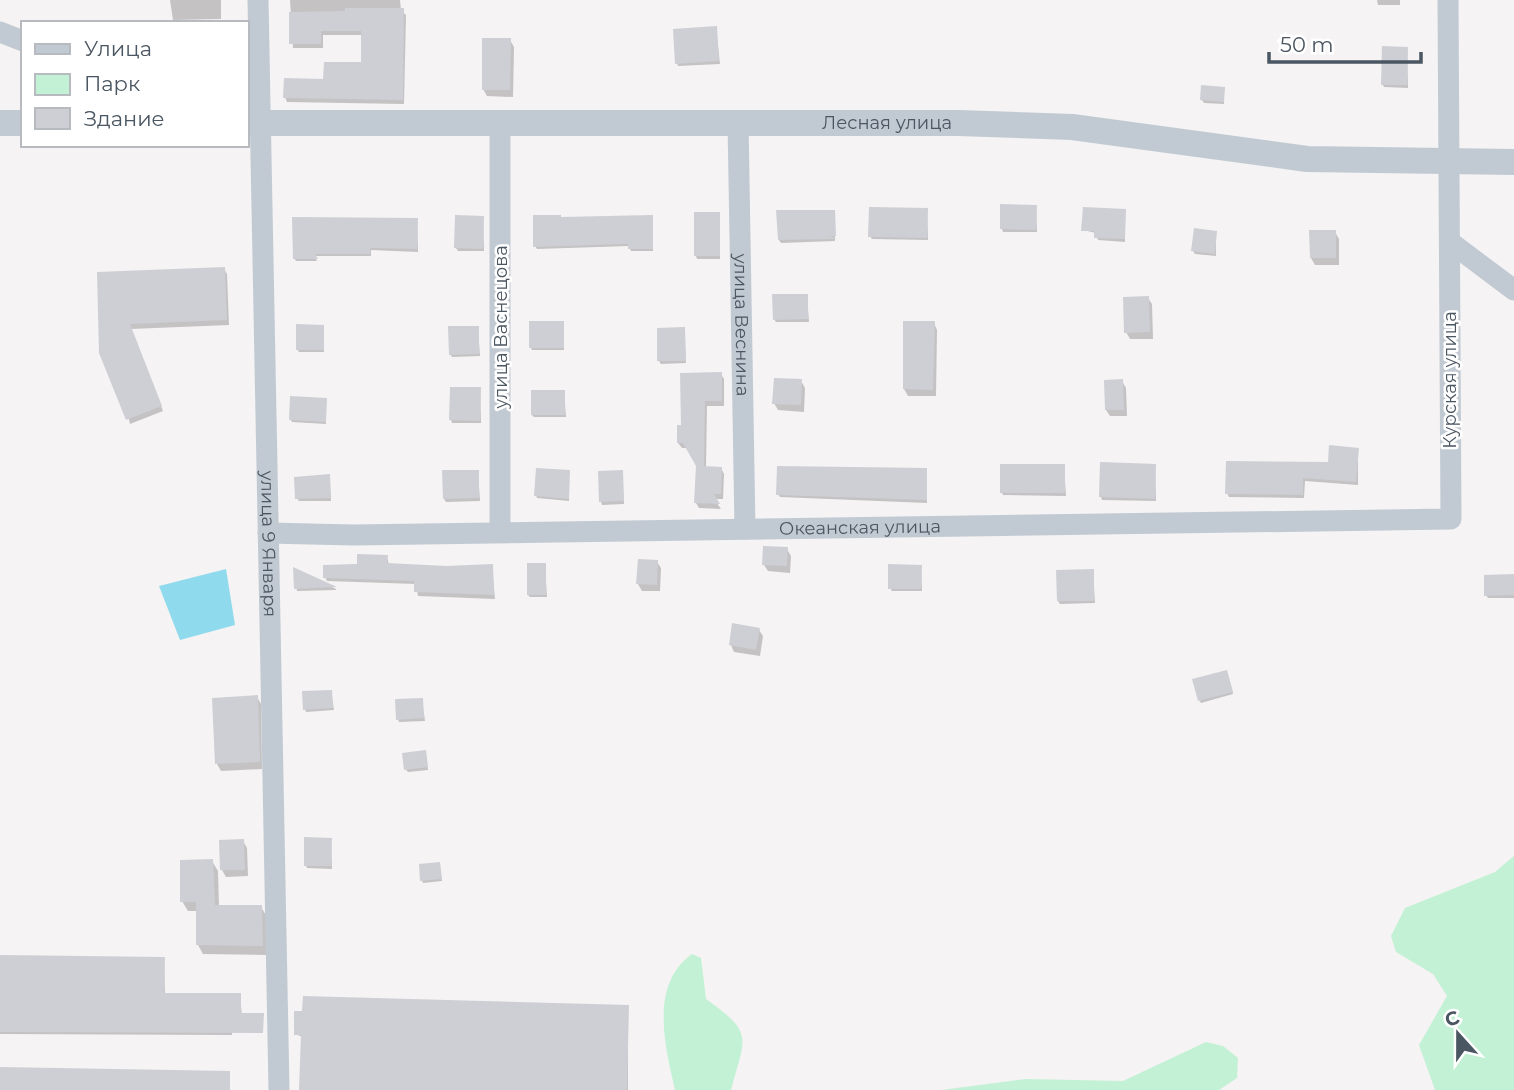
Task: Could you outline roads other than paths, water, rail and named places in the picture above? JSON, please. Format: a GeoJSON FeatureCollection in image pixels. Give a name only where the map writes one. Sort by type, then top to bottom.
{"type":"FeatureCollection","features":[{"type":"Feature","properties":{"kind":"street","name":"улица 9 Января"},"geometry":{"type":"LineString","coordinates":[[258,0],[253,122],[268,533],[279,1090]]}},
{"type":"Feature","properties":{"kind":"street","name":"Курская улица"},"geometry":{"type":"LineString","coordinates":[[1448,0],[1451,519]]}},
{"type":"Feature","properties":{"kind":"street"},"geometry":{"type":"LineString","coordinates":[[0,32],[21,40]]}},
{"type":"Feature","properties":{"kind":"street","name":"Лесная улица"},"geometry":{"type":"LineString","coordinates":[[253,122],[738,122],[1072,127],[1307,159],[1514,162]]}},
{"type":"Feature","properties":{"kind":"street","name":"улица Васнецова"},"geometry":{"type":"LineString","coordinates":[[500,122],[500,531]]}},
{"type":"Feature","properties":{"kind":"street","name":"улица Веснина"},"geometry":{"type":"LineString","coordinates":[[738,122],[745,529]]}},
{"type":"Feature","properties":{"kind":"street"},"geometry":{"type":"LineString","coordinates":[[0,123],[21,123]]}},
{"type":"Feature","properties":{"kind":"street"},"geometry":{"type":"LineString","coordinates":[[1450,242],[1514,290]]}},
{"type":"Feature","properties":{"kind":"street","name":"Океанская улица"},"geometry":{"type":"LineString","coordinates":[[268,533],[1451,519]]}},
{"type":"Feature","properties":{"kind":"water"},"geometry":{"type":"Polygon","coordinates":[[[226,569],[235,625],[180,640],[159,586],[226,569]]]}}]}
